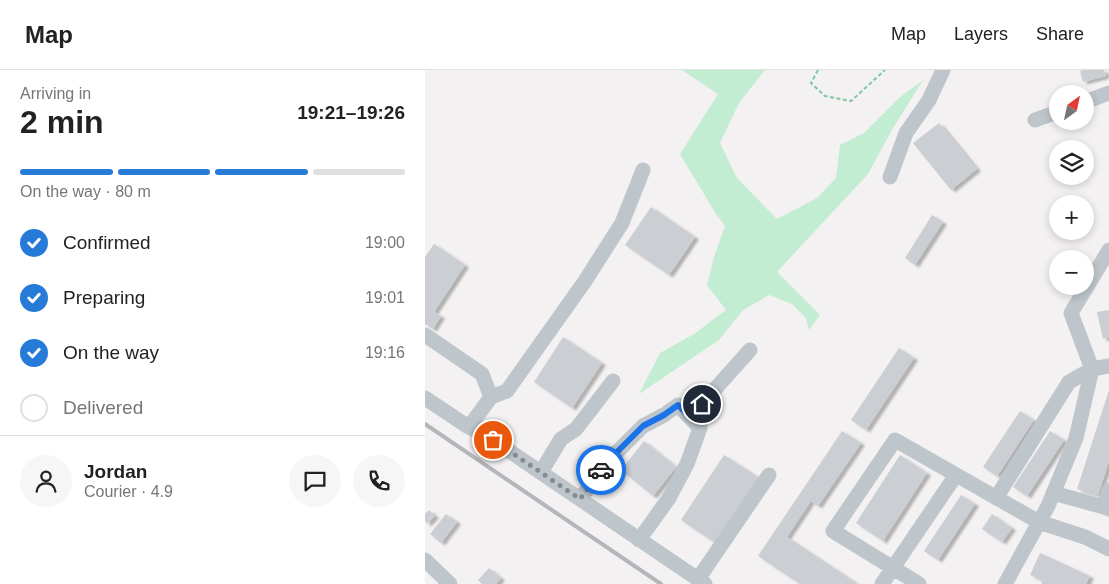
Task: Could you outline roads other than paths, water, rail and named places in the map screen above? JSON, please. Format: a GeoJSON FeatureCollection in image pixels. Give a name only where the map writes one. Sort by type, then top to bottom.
{"type":"FeatureCollection","features":[{"type":"Feature","properties":{"kind":"street"},"geometry":{"type":"LineString","coordinates":[[890,178],[906,133],[929,100],[943,70]]}},
{"type":"Feature","properties":{"kind":"street"},"geometry":{"type":"LineString","coordinates":[[1094,99],[1109,93]]}},
{"type":"Feature","properties":{"kind":"street"},"geometry":{"type":"LineString","coordinates":[[1035,120],[1049,115]]}},
{"type":"Feature","properties":{"kind":"street"},"geometry":{"type":"LineString","coordinates":[[469,427],[491,397],[507,391],[585,281],[622,223],[643,170]]}},
{"type":"Feature","properties":{"kind":"street"},"geometry":{"type":"LineString","coordinates":[[1005,584],[1048,506],[1076,438],[1092,369],[1071,313],[1109,250]]}},
{"type":"Feature","properties":{"kind":"street"},"geometry":{"type":"LineString","coordinates":[[425,335],[482,374],[491,397]]}},
{"type":"Feature","properties":{"kind":"street"},"geometry":{"type":"LineString","coordinates":[[690,417],[750,350]]}},
{"type":"Feature","properties":{"kind":"street"},"geometry":{"type":"LineString","coordinates":[[996,498],[1069,382],[1092,369],[1109,366]]}},
{"type":"Feature","properties":{"kind":"street"},"geometry":{"type":"LineString","coordinates":[[541,472],[561,439],[576,429],[613,381]]}},
{"type":"Feature","properties":{"kind":"street"},"geometry":{"type":"LineString","coordinates":[[425,398],[469,427],[493,440],[701,582],[769,475]]}},
{"type":"Feature","properties":{"kind":"street"},"geometry":{"type":"LineString","coordinates":[[580,499],[609,460],[643,426],[678,405],[700,428],[687,464],[669,498],[639,540]]}},
{"type":"Feature","properties":{"kind":"street"},"geometry":{"type":"LineString","coordinates":[[919,584],[833,531],[895,440],[1039,522],[1085,537],[1109,549]]}},
{"type":"Feature","properties":{"kind":"street"},"geometry":{"type":"LineString","coordinates":[[882,584],[956,475]]}},
{"type":"Feature","properties":{"kind":"street"},"geometry":{"type":"LineString","coordinates":[[1053,493],[1106,508],[1109,490]]}},
{"type":"Feature","properties":{"kind":"street"},"geometry":{"type":"LineString","coordinates":[[425,560],[450,584]]}},
{"type":"Feature","properties":{"kind":"railway"},"geometry":{"type":"LineString","coordinates":[[425,424],[661,584]]}}]}
